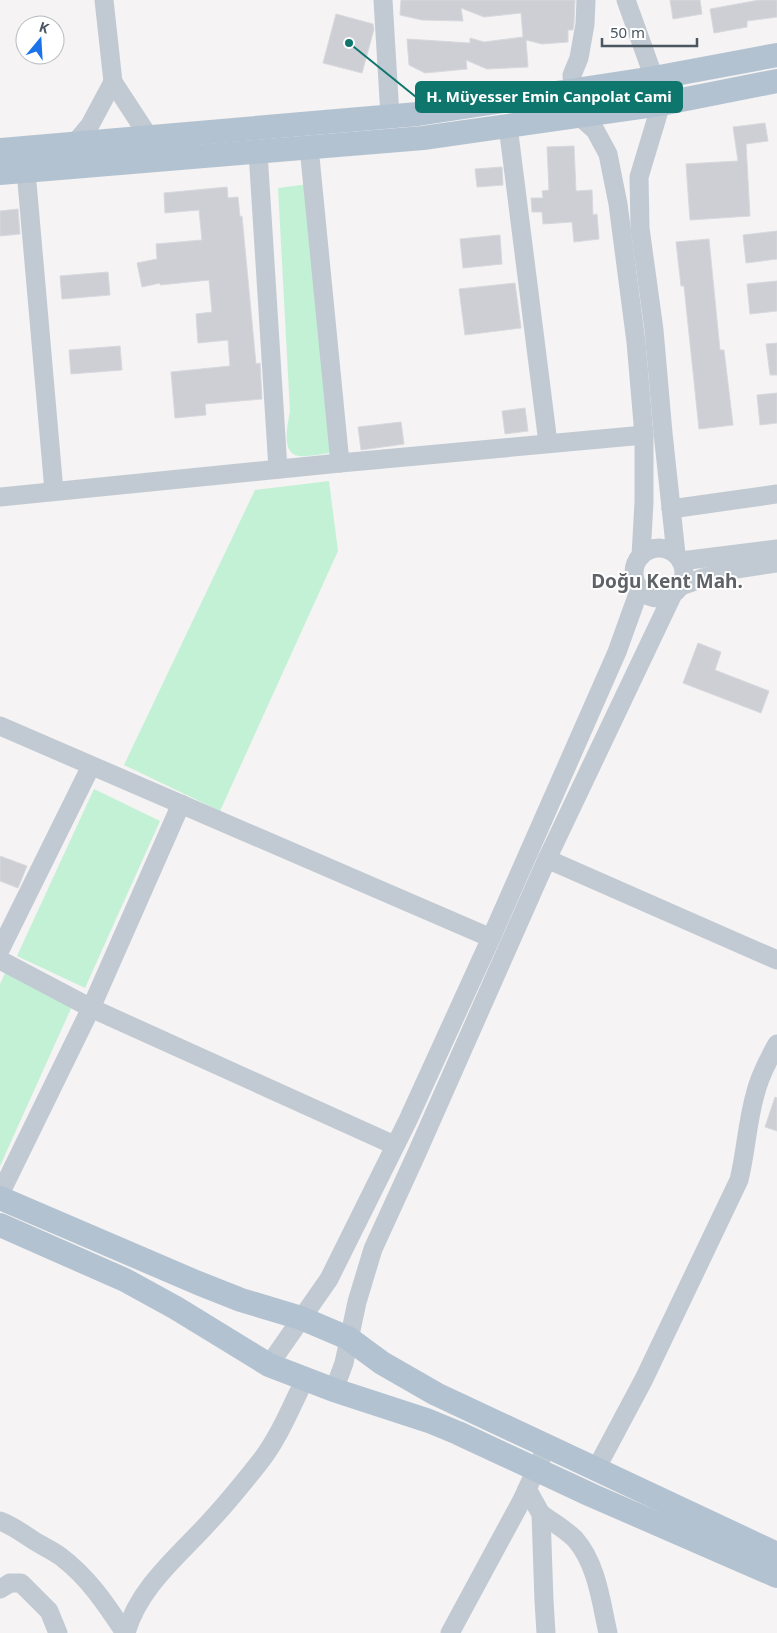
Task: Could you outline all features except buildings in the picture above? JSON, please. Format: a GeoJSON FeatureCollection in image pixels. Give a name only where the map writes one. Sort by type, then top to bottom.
{"type":"FeatureCollection","features":[{"type":"Feature","properties":{"kind":"main road"},"geometry":{"type":"LineString","coordinates":[[0,150],[418,114],[654,78],[777,55]]}},
{"type":"Feature","properties":{"kind":"main road"},"geometry":{"type":"LineString","coordinates":[[0,173],[423,138],[662,104],[776,85]]}},
{"type":"Feature","properties":{"kind":"main road"},"geometry":{"type":"LineString","coordinates":[[0,1196],[207,1287],[241,1300],[301,1318],[348,1338],[382,1363],[436,1394],[777,1554]]}},
{"type":"Feature","properties":{"kind":"main road"},"geometry":{"type":"LineString","coordinates":[[0,1225],[125,1280],[184,1313],[269,1365],[334,1390],[437,1424],[532,1479],[591,1495],[777,1576]]}},
{"type":"Feature","properties":{"kind":"street"},"geometry":{"type":"LineString","coordinates":[[104,0],[112,82],[149,137]]}},
{"type":"Feature","properties":{"kind":"street"},"geometry":{"type":"LineString","coordinates":[[383,0],[390,116]]}},
{"type":"Feature","properties":{"kind":"street"},"geometry":{"type":"LineString","coordinates":[[586,0],[585,24],[579,58],[572,75],[573,91],[579,116],[595,130],[608,154],[618,204],[636,342],[644,435],[644,502],[641,556],[635,570],[635,576],[645,594],[659,598],[703,578],[736,569],[777,563]]}},
{"type":"Feature","properties":{"kind":"street"},"geometry":{"type":"LineString","coordinates":[[334,1390],[344,1363],[357,1302],[373,1249],[547,859],[684,575],[679,558],[671,509],[654,330],[640,228],[639,177],[662,104],[626,0]]}},
{"type":"Feature","properties":{"kind":"street"},"geometry":{"type":"LineString","coordinates":[[74,144],[90,125],[112,82]]}},
{"type":"Feature","properties":{"kind":"street"},"geometry":{"type":"LineString","coordinates":[[508,126],[548,443]]}},
{"type":"Feature","properties":{"kind":"street"},"geometry":{"type":"LineString","coordinates":[[309,147],[340,463]]}},
{"type":"Feature","properties":{"kind":"street"},"geometry":{"type":"LineString","coordinates":[[258,152],[278,469]]}},
{"type":"Feature","properties":{"kind":"street"},"geometry":{"type":"LineString","coordinates":[[26,171],[54,491]]}},
{"type":"Feature","properties":{"kind":"street"},"geometry":{"type":"LineString","coordinates":[[0,497],[644,435]]}},
{"type":"Feature","properties":{"kind":"street"},"geometry":{"type":"LineString","coordinates":[[671,509],[777,494]]}},
{"type":"Feature","properties":{"kind":"street"},"geometry":{"type":"LineString","coordinates":[[641,556],[655,549],[670,550],[679,558],[777,549]]}},
{"type":"Feature","properties":{"kind":"street"},"geometry":{"type":"LineString","coordinates":[[269,1365],[329,1279],[408,1120],[491,938],[617,652],[640,588]]}},
{"type":"Feature","properties":{"kind":"street"},"geometry":{"type":"LineString","coordinates":[[0,726],[491,938]]}},
{"type":"Feature","properties":{"kind":"street"},"geometry":{"type":"LineString","coordinates":[[0,950],[91,766]]}},
{"type":"Feature","properties":{"kind":"street"},"geometry":{"type":"LineString","coordinates":[[0,1196],[91,1008],[181,804]]}},
{"type":"Feature","properties":{"kind":"street"},"geometry":{"type":"LineString","coordinates":[[547,859],[777,960]]}},
{"type":"Feature","properties":{"kind":"street"},"geometry":{"type":"LineString","coordinates":[[0,960],[91,1008],[394,1145]]}},
{"type":"Feature","properties":{"kind":"street"},"geometry":{"type":"LineString","coordinates":[[596,1469],[644,1379],[739,1180],[745,1156],[755,1094],[763,1070],[777,1044]]}},
{"type":"Feature","properties":{"kind":"street"},"geometry":{"type":"LineString","coordinates":[[126,1633],[131,1617],[142,1597],[175,1556],[212,1520],[261,1461],[279,1433],[305,1379]]}},
{"type":"Feature","properties":{"kind":"street"},"geometry":{"type":"LineString","coordinates":[[450,1633],[532,1479],[547,1446]]}},
{"type":"Feature","properties":{"kind":"street"},"geometry":{"type":"LineString","coordinates":[[532,1479],[541,1514],[546,1633]]}},
{"type":"Feature","properties":{"kind":"street"},"geometry":{"type":"LineString","coordinates":[[541,1514],[561,1527],[583,1549],[597,1587],[608,1633]]}},
{"type":"Feature","properties":{"kind":"street"},"geometry":{"type":"LineString","coordinates":[[0,1521],[9,1524],[58,1554],[76,1568],[96,1590],[126,1633]]}},
{"type":"Feature","properties":{"kind":"street"},"geometry":{"type":"LineString","coordinates":[[0,1589],[10,1583],[21,1583],[49,1612],[58,1633]]}},
{"type":"Feature","properties":{"kind":"green space"},"geometry":{"type":"Polygon","coordinates":[[[309,184],[330,453],[299,456],[289,450],[287,444],[290,411],[278,188],[309,184]]]}},
{"type":"Feature","properties":{"kind":"green space"},"geometry":{"type":"Polygon","coordinates":[[[329,481],[338,551],[220,811],[124,765],[255,490],[329,481]]]}},
{"type":"Feature","properties":{"kind":"green space"},"geometry":{"type":"Polygon","coordinates":[[[94,789],[160,821],[85,988],[17,956],[94,789]]]}},
{"type":"Feature","properties":{"kind":"green space"},"geometry":{"type":"Polygon","coordinates":[[[7,969],[73,1004],[0,1166],[0,984],[7,969]]]}},
{"type":"Feature","properties":{"kind":"place","name":"H. Müyesser Emin Canpolat Cami"},"geometry":{"type":"Point","coordinates":[349,43]}},
{"type":"Feature","properties":{"kind":"district","name":"Doğu Kent Mah."},"geometry":{"type":"Point","coordinates":[667,581]}}]}
